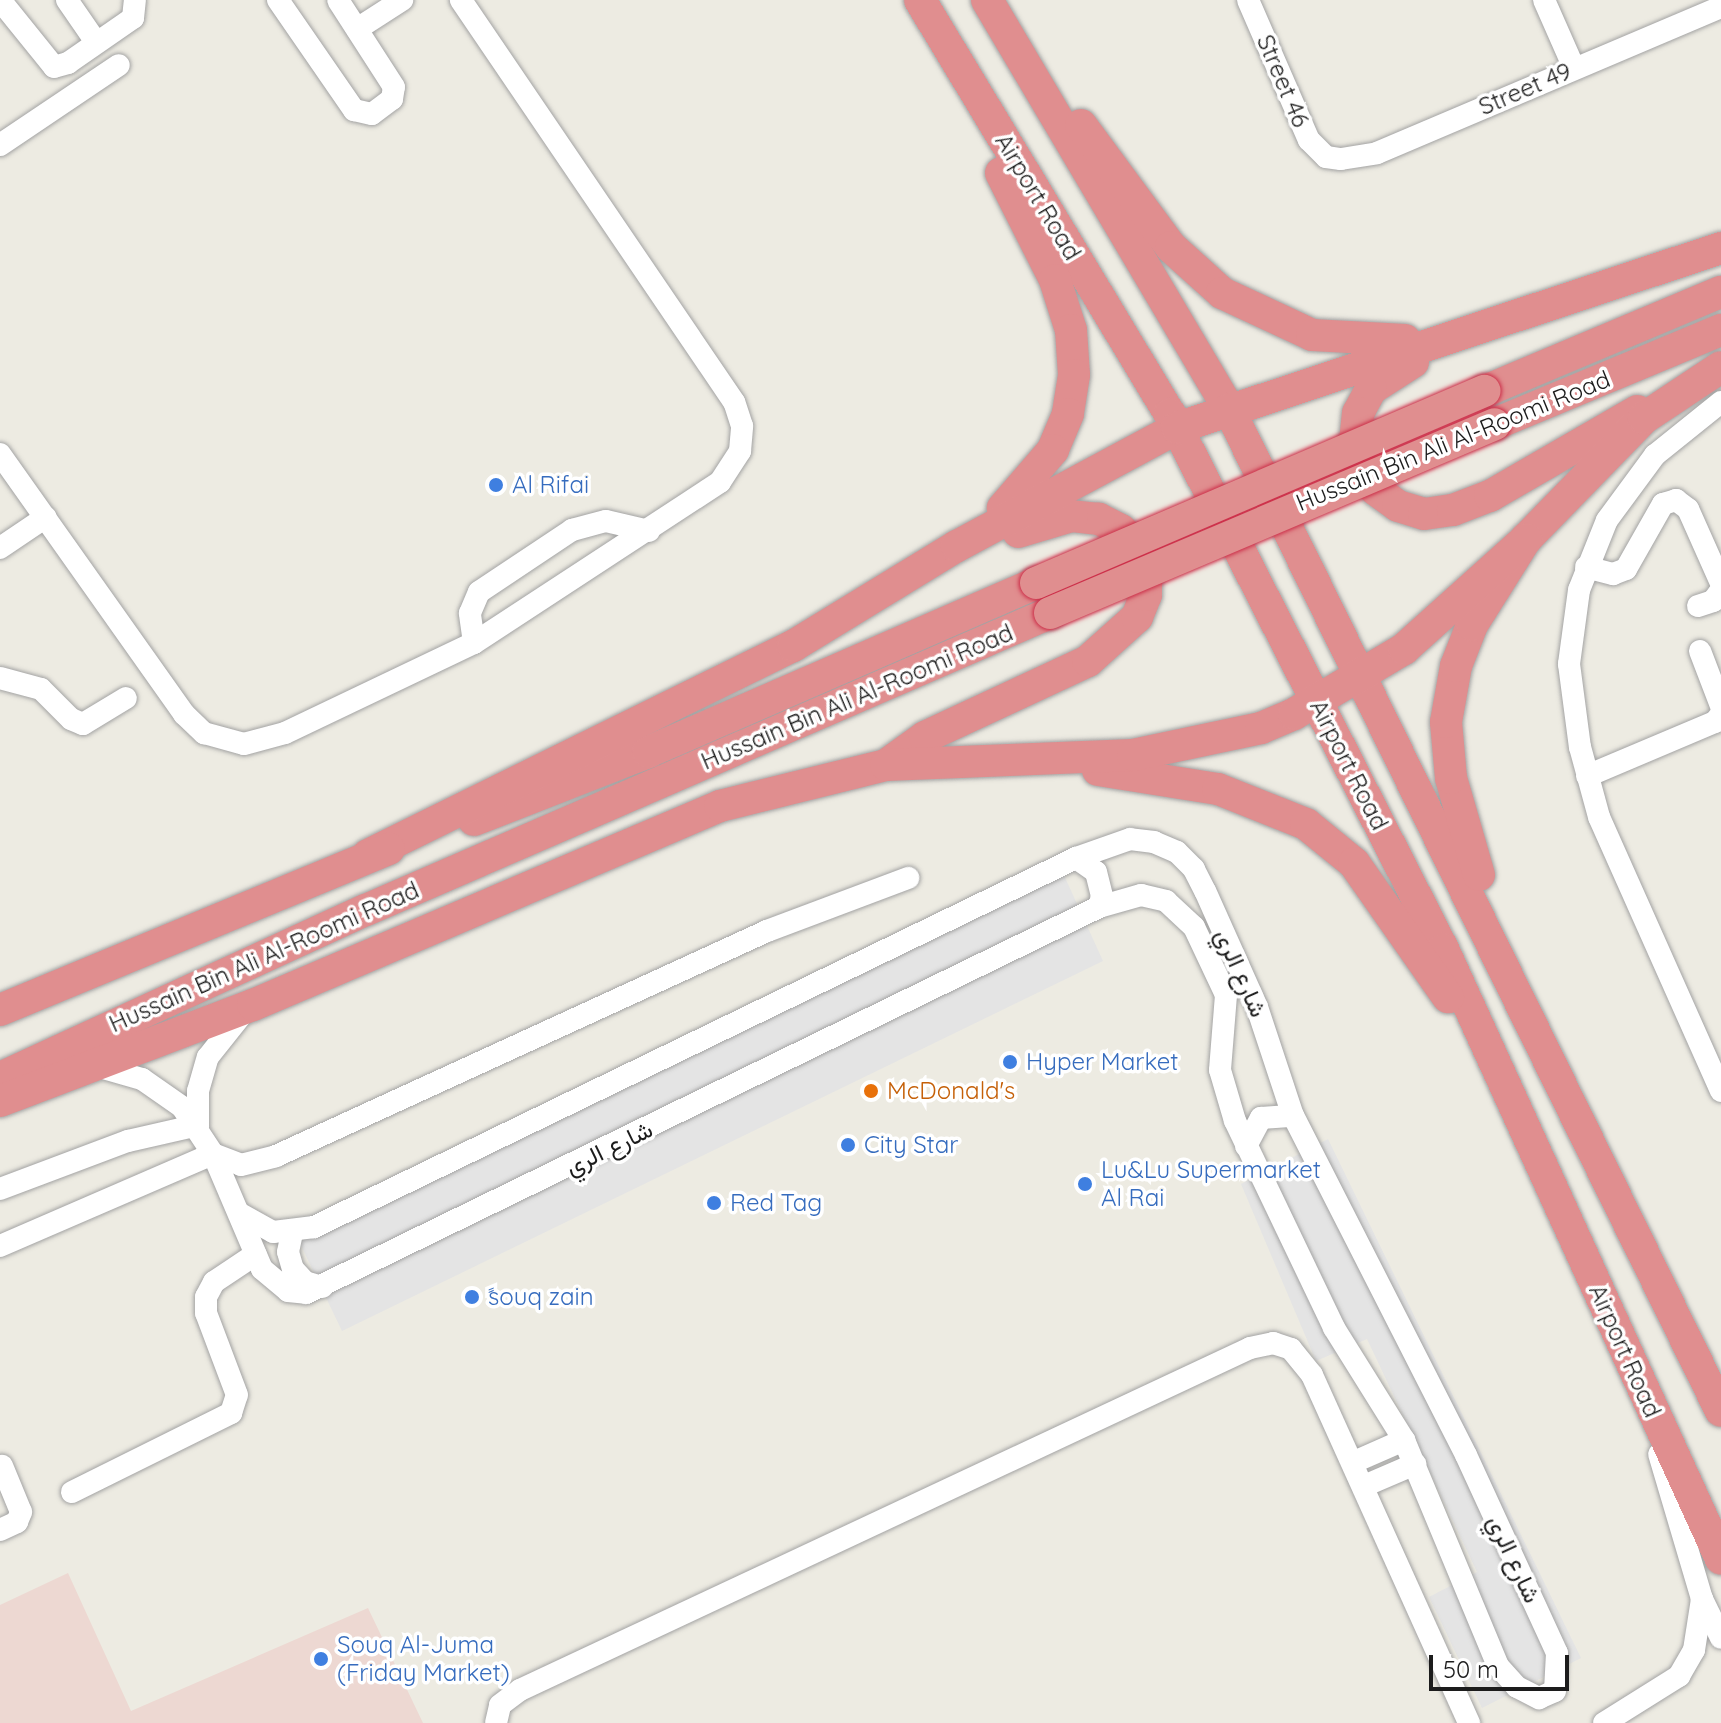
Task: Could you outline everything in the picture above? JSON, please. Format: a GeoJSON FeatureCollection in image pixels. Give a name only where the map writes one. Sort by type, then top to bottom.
{"type":"FeatureCollection","features":[{"type":"Feature","properties":{"kind":"highway","name":"Airport Road"},"geometry":{"type":"LineString","coordinates":[[920,0],[1177,428],[1443,949],[1494,1066],[1569,1221],[1633,1373],[1721,1559]]}},
{"type":"Feature","properties":{"kind":"highway"},"geometry":{"type":"LineString","coordinates":[[987,0],[1036,78],[1229,409],[1508,970],[1721,1411]]}},
{"type":"Feature","properties":{"kind":"highway"},"geometry":{"type":"LineString","coordinates":[[1036,78],[1114,164],[1171,247],[1222,293],[1312,335],[1365,342],[1444,339]]}},
{"type":"Feature","properties":{"kind":"highway"},"geometry":{"type":"LineString","coordinates":[[957,546],[1040,470],[1065,423],[1074,375],[1064,304],[1000,171],[987,114]]}},
{"type":"Feature","properties":{"kind":"highway"},"geometry":{"type":"LineString","coordinates":[[368,855],[793,646],[957,546],[1177,428],[1721,248]]}},
{"type":"Feature","properties":{"kind":"highway","name":"Hussain Bin Ali Al-Roomi Road"},"geometry":{"type":"LineString","coordinates":[[0,1010],[368,855],[606,769],[1721,292]]}},
{"type":"Feature","properties":{"kind":"highway","name":"Hussain Bin Ali Al-Roomi Road"},"geometry":{"type":"LineString","coordinates":[[0,1078],[366,910],[1050,613],[1721,330]]}},
{"type":"Feature","properties":{"kind":"highway"},"geometry":{"type":"LineString","coordinates":[[1444,339],[1425,357],[1393,371],[1371,389],[1358,413],[1355,440],[1360,467],[1376,490],[1398,506],[1424,514],[1453,510],[1490,496],[1721,367]]}},
{"type":"Feature","properties":{"kind":"highway"},"geometry":{"type":"LineString","coordinates":[[0,1101],[253,1005],[720,806],[886,765],[1133,755],[1201,744],[1261,728],[1317,701],[1435,625],[1674,394]]}},
{"type":"Feature","properties":{"kind":"highway"},"geometry":{"type":"LineString","coordinates":[[886,765],[925,737],[1088,661],[1129,629],[1146,595],[1146,571],[1137,548],[1121,530],[1099,519],[1058,517],[987,547],[957,546]]}},
{"type":"Feature","properties":{"kind":"highway"},"geometry":{"type":"LineString","coordinates":[[1508,970],[1458,806],[1446,722],[1456,666],[1472,625],[1526,539]]}},
{"type":"Feature","properties":{"kind":"highway"},"geometry":{"type":"LineString","coordinates":[[1020,759],[1218,789],[1306,824],[1354,863],[1494,1066]]}},
{"type":"Feature","properties":{"kind":"street"},"geometry":{"type":"LineString","coordinates":[[0,0],[49,66],[64,66],[133,18],[135,0]]}},
{"type":"Feature","properties":{"kind":"street"},"geometry":{"type":"LineString","coordinates":[[67,0],[96,42]]}},
{"type":"Feature","properties":{"kind":"street"},"geometry":{"type":"LineString","coordinates":[[278,0],[354,110],[372,114],[392,99],[394,87],[338,0]]}},
{"type":"Feature","properties":{"kind":"street"},"geometry":{"type":"LineString","coordinates":[[357,29],[402,0]]}},
{"type":"Feature","properties":{"kind":"street"},"geometry":{"type":"LineString","coordinates":[[0,454],[184,714],[204,733],[230,743],[258,742],[285,733],[474,643],[649,531],[729,473],[740,451],[740,413],[461,0]]}},
{"type":"Feature","properties":{"kind":"street","name":"Street 46"},"geometry":{"type":"LineString","coordinates":[[1248,0],[1309,140],[1326,157]]}},
{"type":"Feature","properties":{"kind":"street"},"geometry":{"type":"LineString","coordinates":[[1544,0],[1574,68]]}},
{"type":"Feature","properties":{"kind":"street","name":"Street 49"},"geometry":{"type":"LineString","coordinates":[[1326,157],[1356,159],[1377,153],[1721,7]]}},
{"type":"Feature","properties":{"kind":"street"},"geometry":{"type":"LineString","coordinates":[[0,145],[119,65]]}},
{"type":"Feature","properties":{"kind":"street"},"geometry":{"type":"LineString","coordinates":[[1721,402],[1635,476],[1586,567],[1569,664],[1587,776],[1631,896],[1721,1091]]}},
{"type":"Feature","properties":{"kind":"street"},"geometry":{"type":"LineString","coordinates":[[1586,567],[1613,574],[1626,569],[1663,504],[1676,500],[1688,509],[1721,583]]}},
{"type":"Feature","properties":{"kind":"street"},"geometry":{"type":"LineString","coordinates":[[0,548],[46,517]]}},
{"type":"Feature","properties":{"kind":"street"},"geometry":{"type":"LineString","coordinates":[[474,643],[470,613],[479,592],[572,530],[606,521],[649,531]]}},
{"type":"Feature","properties":{"kind":"street"},"geometry":{"type":"LineString","coordinates":[[1698,606],[1713,601],[1721,590]]}},
{"type":"Feature","properties":{"kind":"street"},"geometry":{"type":"LineString","coordinates":[[1700,651],[1721,706]]}},
{"type":"Feature","properties":{"kind":"street"},"geometry":{"type":"LineString","coordinates":[[0,678],[41,689],[71,719],[83,724],[126,698]]}},
{"type":"Feature","properties":{"kind":"street"},"geometry":{"type":"LineString","coordinates":[[1587,776],[1715,722],[1721,714]]}},
{"type":"Feature","properties":{"kind":"street","name":"شارع الري"},"geometry":{"type":"LineString","coordinates":[[96,1066],[142,1079],[163,1091],[198,1125],[272,1283],[288,1291],[322,1287],[1099,907],[1128,897],[1154,897],[1177,907],[1194,927],[1226,995],[1220,1070],[1246,1146],[1334,1328],[1404,1440],[1498,1666],[1517,1687],[1539,1698],[1555,1691],[1557,1653],[1466,1455],[1293,1116],[1257,1007],[1194,869],[1177,852],[1154,842],[1130,839],[1076,858],[328,1220],[292,1233]]}},
{"type":"Feature","properties":{"kind":"street"},"geometry":{"type":"LineString","coordinates":[[1076,858],[1096,872],[1102,896],[1099,907]]}},
{"type":"Feature","properties":{"kind":"street"},"geometry":{"type":"LineString","coordinates":[[0,1246],[213,1154],[241,1165],[276,1156],[767,931],[908,878]]}},
{"type":"Feature","properties":{"kind":"street","name":"شارع الري"},"geometry":{"type":"LineString","coordinates":[[198,1125],[198,1091],[208,1057],[226,1028],[253,1005]]}},
{"type":"Feature","properties":{"kind":"street"},"geometry":{"type":"LineString","coordinates":[[1246,1146],[1261,1118],[1293,1116]]}},
{"type":"Feature","properties":{"kind":"street"},"geometry":{"type":"LineString","coordinates":[[0,1189],[128,1141],[198,1125]]}},
{"type":"Feature","properties":{"kind":"street"},"geometry":{"type":"LineString","coordinates":[[239,1213],[273,1232],[292,1233],[288,1252],[293,1269],[305,1282],[322,1287]]}},
{"type":"Feature","properties":{"kind":"street"},"geometry":{"type":"LineString","coordinates":[[72,1492],[231,1413],[237,1395],[206,1313],[206,1297],[214,1282],[256,1254]]}},
{"type":"Feature","properties":{"kind":"street"},"geometry":{"type":"LineString","coordinates":[[496,1723],[500,1705],[520,1690],[1261,1344],[1291,1349],[1306,1364],[1354,1462],[1470,1722]]}},
{"type":"Feature","properties":{"kind":"street"},"geometry":{"type":"LineString","coordinates":[[1633,1373],[1702,1599],[1721,1638]]}},
{"type":"Feature","properties":{"kind":"street"},"geometry":{"type":"LineString","coordinates":[[1354,1462],[1404,1440]]}},
{"type":"Feature","properties":{"kind":"street"},"geometry":{"type":"LineString","coordinates":[[1364,1486],[1415,1464]]}},
{"type":"Feature","properties":{"kind":"street"},"geometry":{"type":"LineString","coordinates":[[0,1530],[17,1522],[21,1512],[2,1466]]}},
{"type":"Feature","properties":{"kind":"street"},"geometry":{"type":"LineString","coordinates":[[1604,1723],[1679,1676],[1694,1650],[1702,1599]]}},
{"type":"Feature","properties":{"kind":"shaded area"},"geometry":{"type":"Polygon","coordinates":[[[1058,862],[1103,961],[342,1331],[294,1231],[1058,862]]]}},
{"type":"Feature","properties":{"kind":"shaded area"},"geometry":{"type":"Polygon","coordinates":[[[1328,1139],[1581,1658],[1482,1708],[1429,1597],[1477,1572],[1367,1339],[1316,1361],[1241,1184],[1328,1139]]]}},
{"type":"Feature","properties":{"kind":"shaded area","name":"Souq Al-Juma (Friday Market)"},"geometry":{"type":"Polygon","coordinates":[[[68,1573],[131,1711],[368,1608],[423,1723],[0,1723],[0,1605],[68,1573]]]}},
{"type":"Feature","properties":{"kind":"place","name":"Al Rifai"},"geometry":{"type":"Point","coordinates":[496,485]}},
{"type":"Feature","properties":{"kind":"place","name":"Hyper Market"},"geometry":{"type":"Point","coordinates":[1010,1062]}},
{"type":"Feature","properties":{"kind":"place","name":"McDonald's"},"geometry":{"type":"Point","coordinates":[871,1091]}},
{"type":"Feature","properties":{"kind":"place","name":"City Star"},"geometry":{"type":"Point","coordinates":[848,1145]}},
{"type":"Feature","properties":{"kind":"place","name":"Lu&Lu Supermarket Al Rai"},"geometry":{"type":"Point","coordinates":[1085,1184]}},
{"type":"Feature","properties":{"kind":"place","name":"Red Tag"},"geometry":{"type":"Point","coordinates":[714,1203]}},
{"type":"Feature","properties":{"kind":"place","name":"ًsouq zain"},"geometry":{"type":"Point","coordinates":[472,1297]}},
{"type":"Feature","properties":{"kind":"place","name":"Souq Al-Juma (Friday Market)"},"geometry":{"type":"Point","coordinates":[321,1659]}}]}
